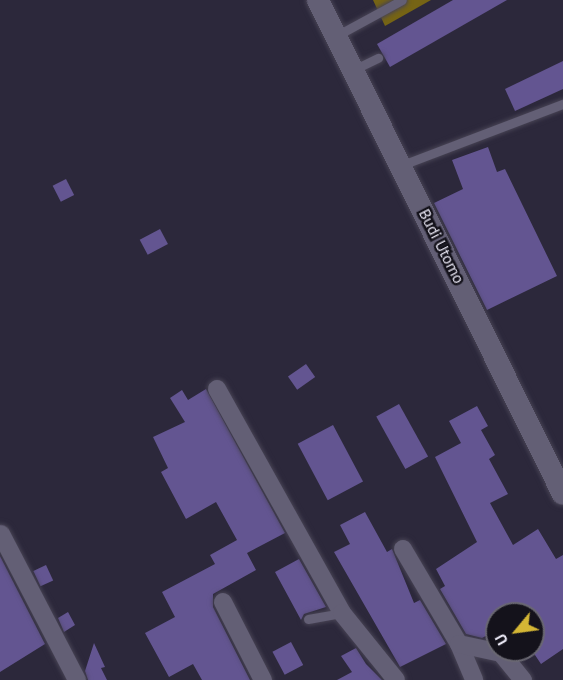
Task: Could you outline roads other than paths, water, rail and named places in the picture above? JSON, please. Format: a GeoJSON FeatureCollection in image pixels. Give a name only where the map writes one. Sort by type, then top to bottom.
{"type":"FeatureCollection","features":[{"type":"Feature","properties":{"kind":"street","name":"Budi Utomo"},"geometry":{"type":"LineString","coordinates":[[318,0],[402,165],[563,494]]}},
{"type":"Feature","properties":{"kind":"street"},"geometry":{"type":"LineString","coordinates":[[217,389],[342,613],[396,680]]}},
{"type":"Feature","properties":{"kind":"street"},"geometry":{"type":"LineString","coordinates":[[1,534],[77,680]]}},
{"type":"Feature","properties":{"kind":"street"},"geometry":{"type":"LineString","coordinates":[[403,549],[459,644],[474,680]]}},
{"type":"Feature","properties":{"kind":"street"},"geometry":{"type":"LineString","coordinates":[[223,602],[263,680]]}},
{"type":"Feature","properties":{"kind":"street"},"geometry":{"type":"LineString","coordinates":[[459,644],[501,653],[523,680]]}},
{"type":"Feature","properties":{"kind":"lane"},"geometry":{"type":"LineString","coordinates":[[336,36],[402,0]]}},
{"type":"Feature","properties":{"kind":"lane"},"geometry":{"type":"LineString","coordinates":[[353,70],[378,58]]}},
{"type":"Feature","properties":{"kind":"lane"},"geometry":{"type":"LineString","coordinates":[[402,165],[563,104]]}},
{"type":"Feature","properties":{"kind":"lane"},"geometry":{"type":"LineString","coordinates":[[308,619],[342,613]]}}]}
